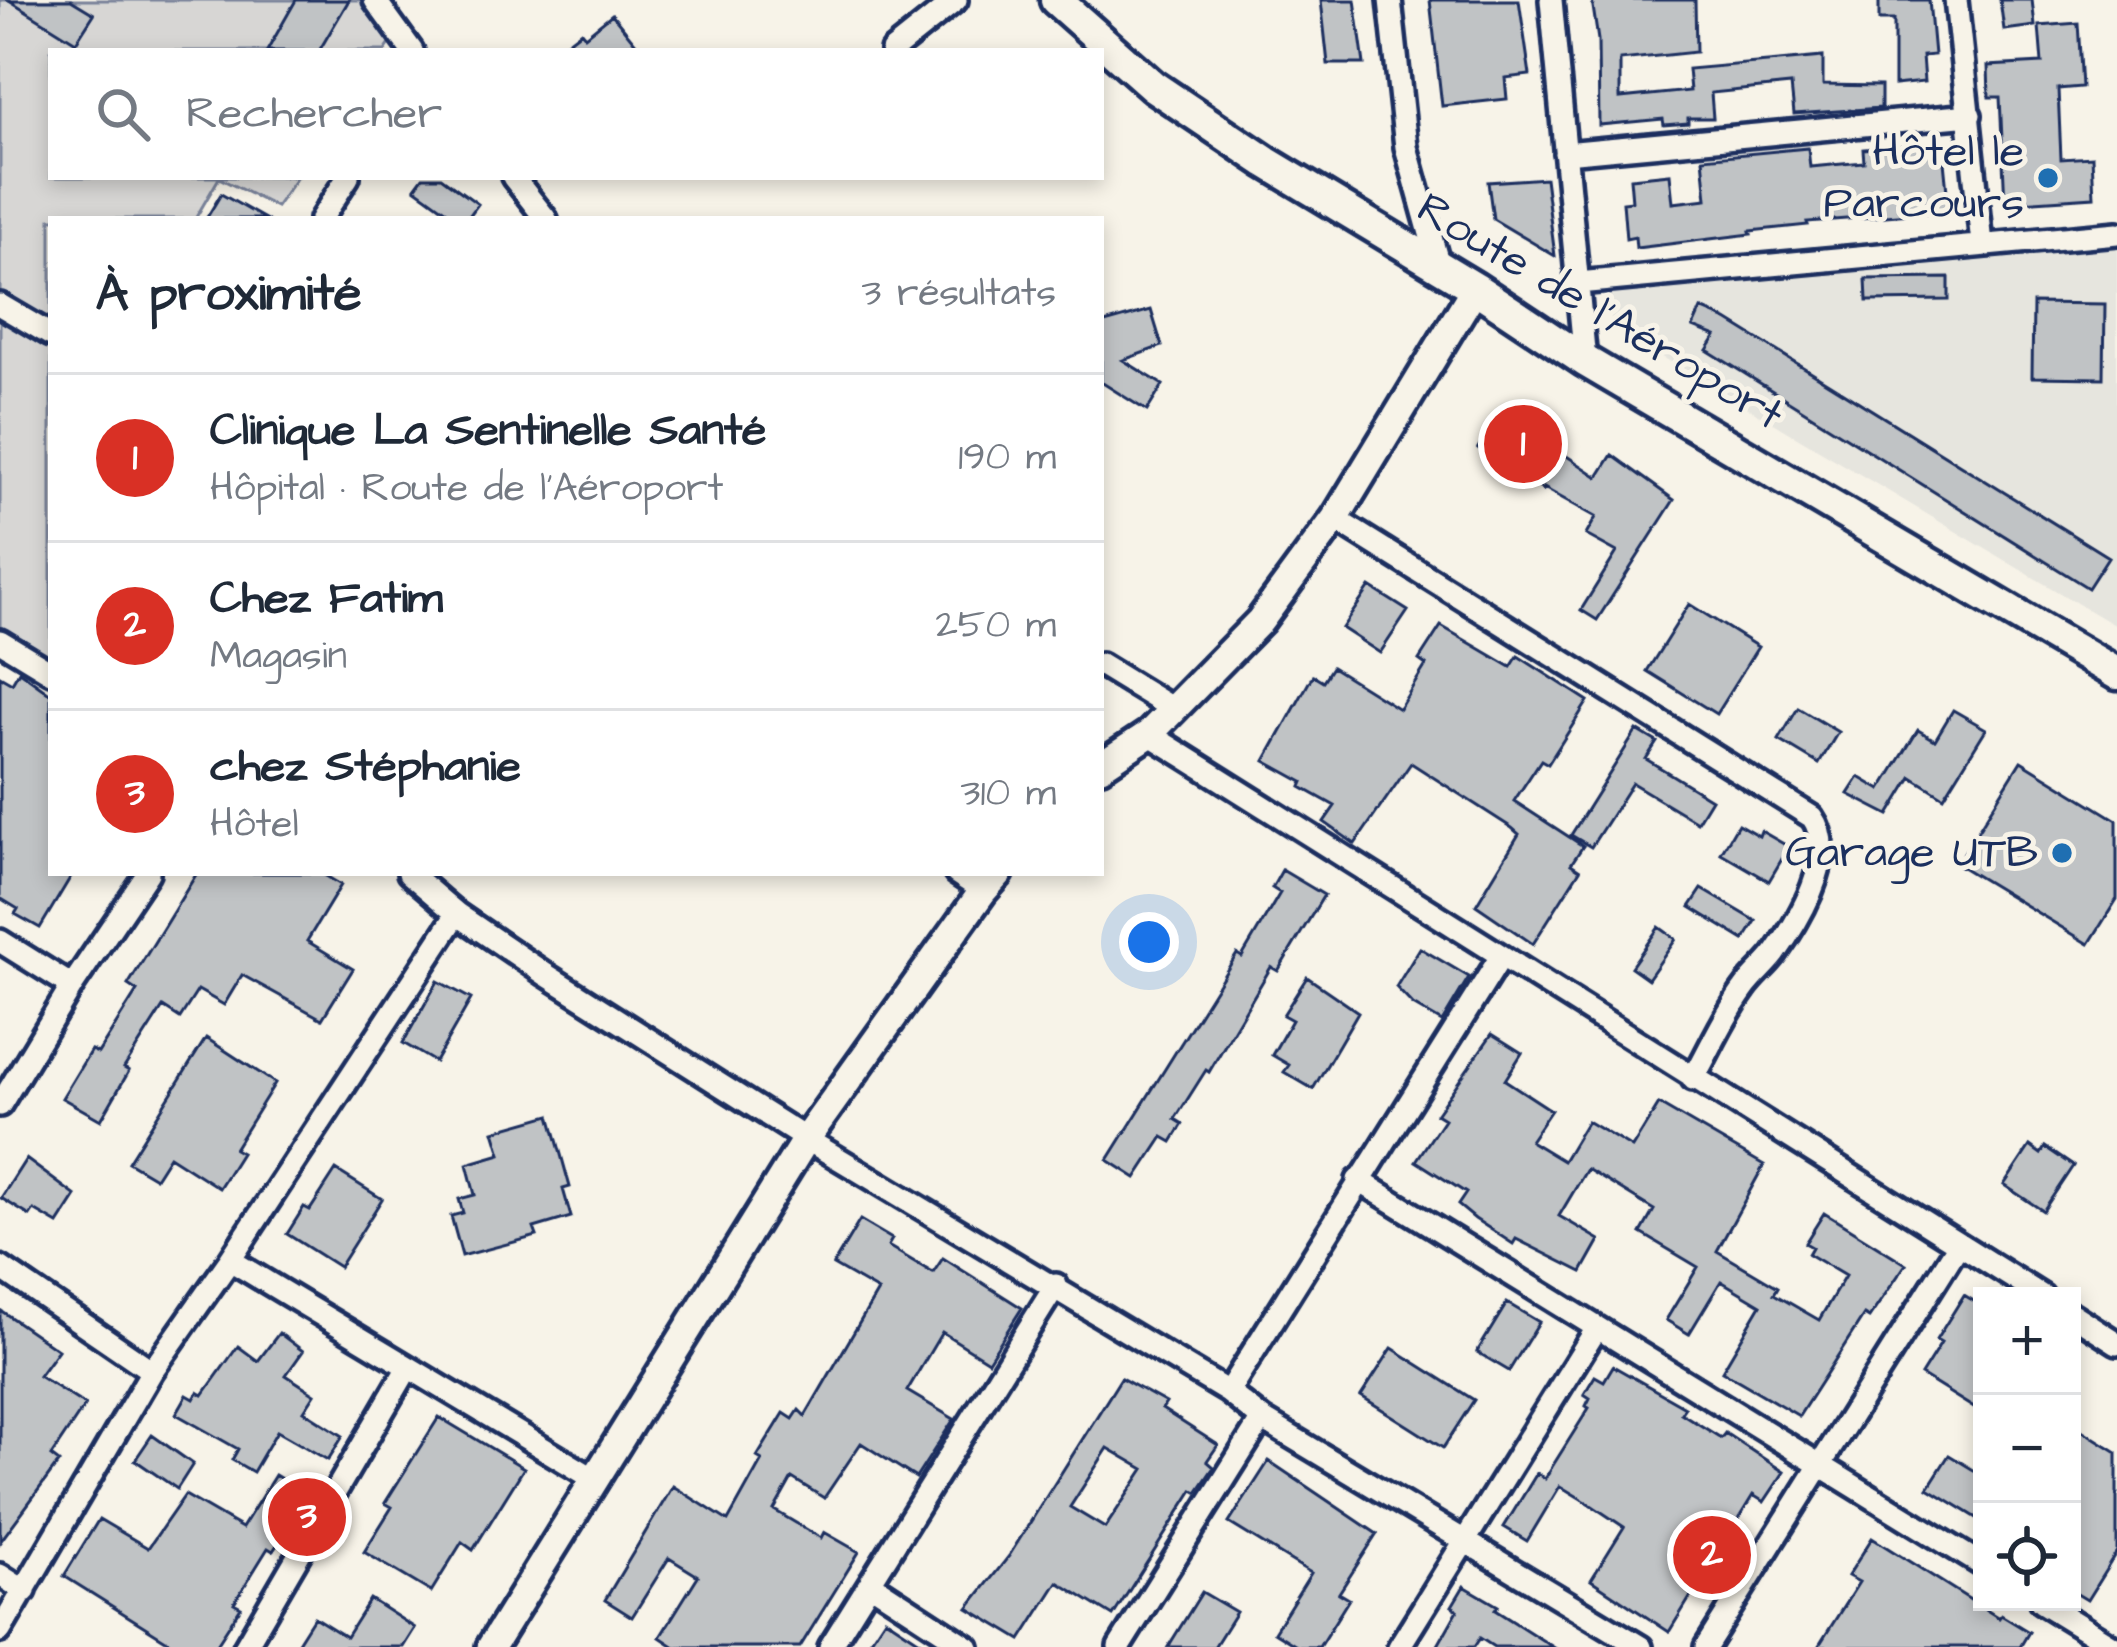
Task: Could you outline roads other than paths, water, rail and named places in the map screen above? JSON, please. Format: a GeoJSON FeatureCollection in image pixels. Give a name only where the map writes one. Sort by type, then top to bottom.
{"type":"FeatureCollection","features":[{"type":"Feature","properties":{"kind":"main road","name":"Route de l'Aéroport"},"geometry":{"type":"LineString","coordinates":[[1056,0],[1153,86],[1266,162],[1586,361],[2117,674]]}},
{"type":"Feature","properties":{"kind":"street"},"geometry":{"type":"LineString","coordinates":[[375,0],[410,48]]}},
{"type":"Feature","properties":{"kind":"street"},"geometry":{"type":"LineString","coordinates":[[896,48],[956,0]]}},
{"type":"Feature","properties":{"kind":"street"},"geometry":{"type":"LineString","coordinates":[[1390,0],[1406,147],[1439,266]]}},
{"type":"Feature","properties":{"kind":"street"},"geometry":{"type":"LineString","coordinates":[[1551,0],[1586,361]]}},
{"type":"Feature","properties":{"kind":"street"},"geometry":{"type":"LineString","coordinates":[[1956,0],[1982,244]]}},
{"type":"Feature","properties":{"kind":"street"},"geometry":{"type":"LineString","coordinates":[[1565,153],[1970,115]]}},
{"type":"Feature","properties":{"kind":"street"},"geometry":{"type":"LineString","coordinates":[[323,216],[346,180]]}},
{"type":"Feature","properties":{"kind":"street"},"geometry":{"type":"LineString","coordinates":[[515,180],[544,216]]}},
{"type":"Feature","properties":{"kind":"street"},"geometry":{"type":"LineString","coordinates":[[1578,283],[2117,232]]}},
{"type":"Feature","properties":{"kind":"street"},"geometry":{"type":"LineString","coordinates":[[1104,760],[1148,734],[1260,621],[1335,519],[1475,288]]}},
{"type":"Feature","properties":{"kind":"street"},"geometry":{"type":"LineString","coordinates":[[0,305],[48,333]]}},
{"type":"Feature","properties":{"kind":"street"},"geometry":{"type":"LineString","coordinates":[[1335,519],[1812,817],[1818,826],[1823,850],[1817,877],[1775,953],[1744,989],[1693,1078]]}},
{"type":"Feature","properties":{"kind":"street"},"geometry":{"type":"LineString","coordinates":[[0,641],[48,670]]}},
{"type":"Feature","properties":{"kind":"street"},"geometry":{"type":"LineString","coordinates":[[1104,667],[1173,710]]}},
{"type":"Feature","properties":{"kind":"street"},"geometry":{"type":"LineString","coordinates":[[1148,734],[2028,1287]]}},
{"type":"Feature","properties":{"kind":"street"},"geometry":{"type":"LineString","coordinates":[[0,1105],[146,876]]}},
{"type":"Feature","properties":{"kind":"street"},"geometry":{"type":"LineString","coordinates":[[413,876],[545,974],[806,1138],[1056,1286],[1228,1392],[1262,1419],[1641,1647]]}},
{"type":"Feature","properties":{"kind":"street"},"geometry":{"type":"LineString","coordinates":[[495,1646],[806,1138],[991,882]]}},
{"type":"Feature","properties":{"kind":"street"},"geometry":{"type":"LineString","coordinates":[[0,1631],[152,1371],[458,914]]}},
{"type":"Feature","properties":{"kind":"street"},"geometry":{"type":"LineString","coordinates":[[0,941],[72,986]]}},
{"type":"Feature","properties":{"kind":"street"},"geometry":{"type":"LineString","coordinates":[[1228,1392],[1500,958]]}},
{"type":"Feature","properties":{"kind":"street"},"geometry":{"type":"LineString","coordinates":[[1358,1180],[1973,1559]]}},
{"type":"Feature","properties":{"kind":"street"},"geometry":{"type":"LineString","coordinates":[[1706,1647],[1959,1244]]}},
{"type":"Feature","properties":{"kind":"street"},"geometry":{"type":"LineString","coordinates":[[230,1260],[596,1480]]}},
{"type":"Feature","properties":{"kind":"street"},"geometry":{"type":"LineString","coordinates":[[0,1267],[152,1371]]}},
{"type":"Feature","properties":{"kind":"street"},"geometry":{"type":"LineString","coordinates":[[830,1647],[1056,1286]]}},
{"type":"Feature","properties":{"kind":"street"},"geometry":{"type":"LineString","coordinates":[[2081,1320],[2117,1342]]}},
{"type":"Feature","properties":{"kind":"street"},"geometry":{"type":"LineString","coordinates":[[1400,1647],[1597,1328]]}},
{"type":"Feature","properties":{"kind":"street"},"geometry":{"type":"LineString","coordinates":[[245,1647],[407,1369]]}},
{"type":"Feature","properties":{"kind":"street"},"geometry":{"type":"LineString","coordinates":[[1119,1647],[1262,1419]]}},
{"type":"Feature","properties":{"kind":"street"},"geometry":{"type":"LineString","coordinates":[[0,1575],[25,1591]]}},
{"type":"Feature","properties":{"kind":"street"},"geometry":{"type":"LineString","coordinates":[[870,1583],[968,1647]]}},
{"type":"Feature","properties":{"kind":"street"},"geometry":{"type":"LineString","coordinates":[[2056,1611],[2114,1647]]}},
{"type":"Feature","properties":{"kind":"place","name":"Hôtel le Parcours"},"geometry":{"type":"Point","coordinates":[2048,178]}},
{"type":"Feature","properties":{"kind":"place","name":"Clinique La Sentinelle Santé"},"geometry":{"type":"Point","coordinates":[1523,444]}},
{"type":"Feature","properties":{"kind":"place","name":"Garage UTB"},"geometry":{"type":"Point","coordinates":[2062,853]}},
{"type":"Feature","properties":{"kind":"place","name":"chez Stéphanie"},"geometry":{"type":"Point","coordinates":[307,1517]}},
{"type":"Feature","properties":{"kind":"place","name":"Chez Fatim"},"geometry":{"type":"Point","coordinates":[1712,1555]}}]}
